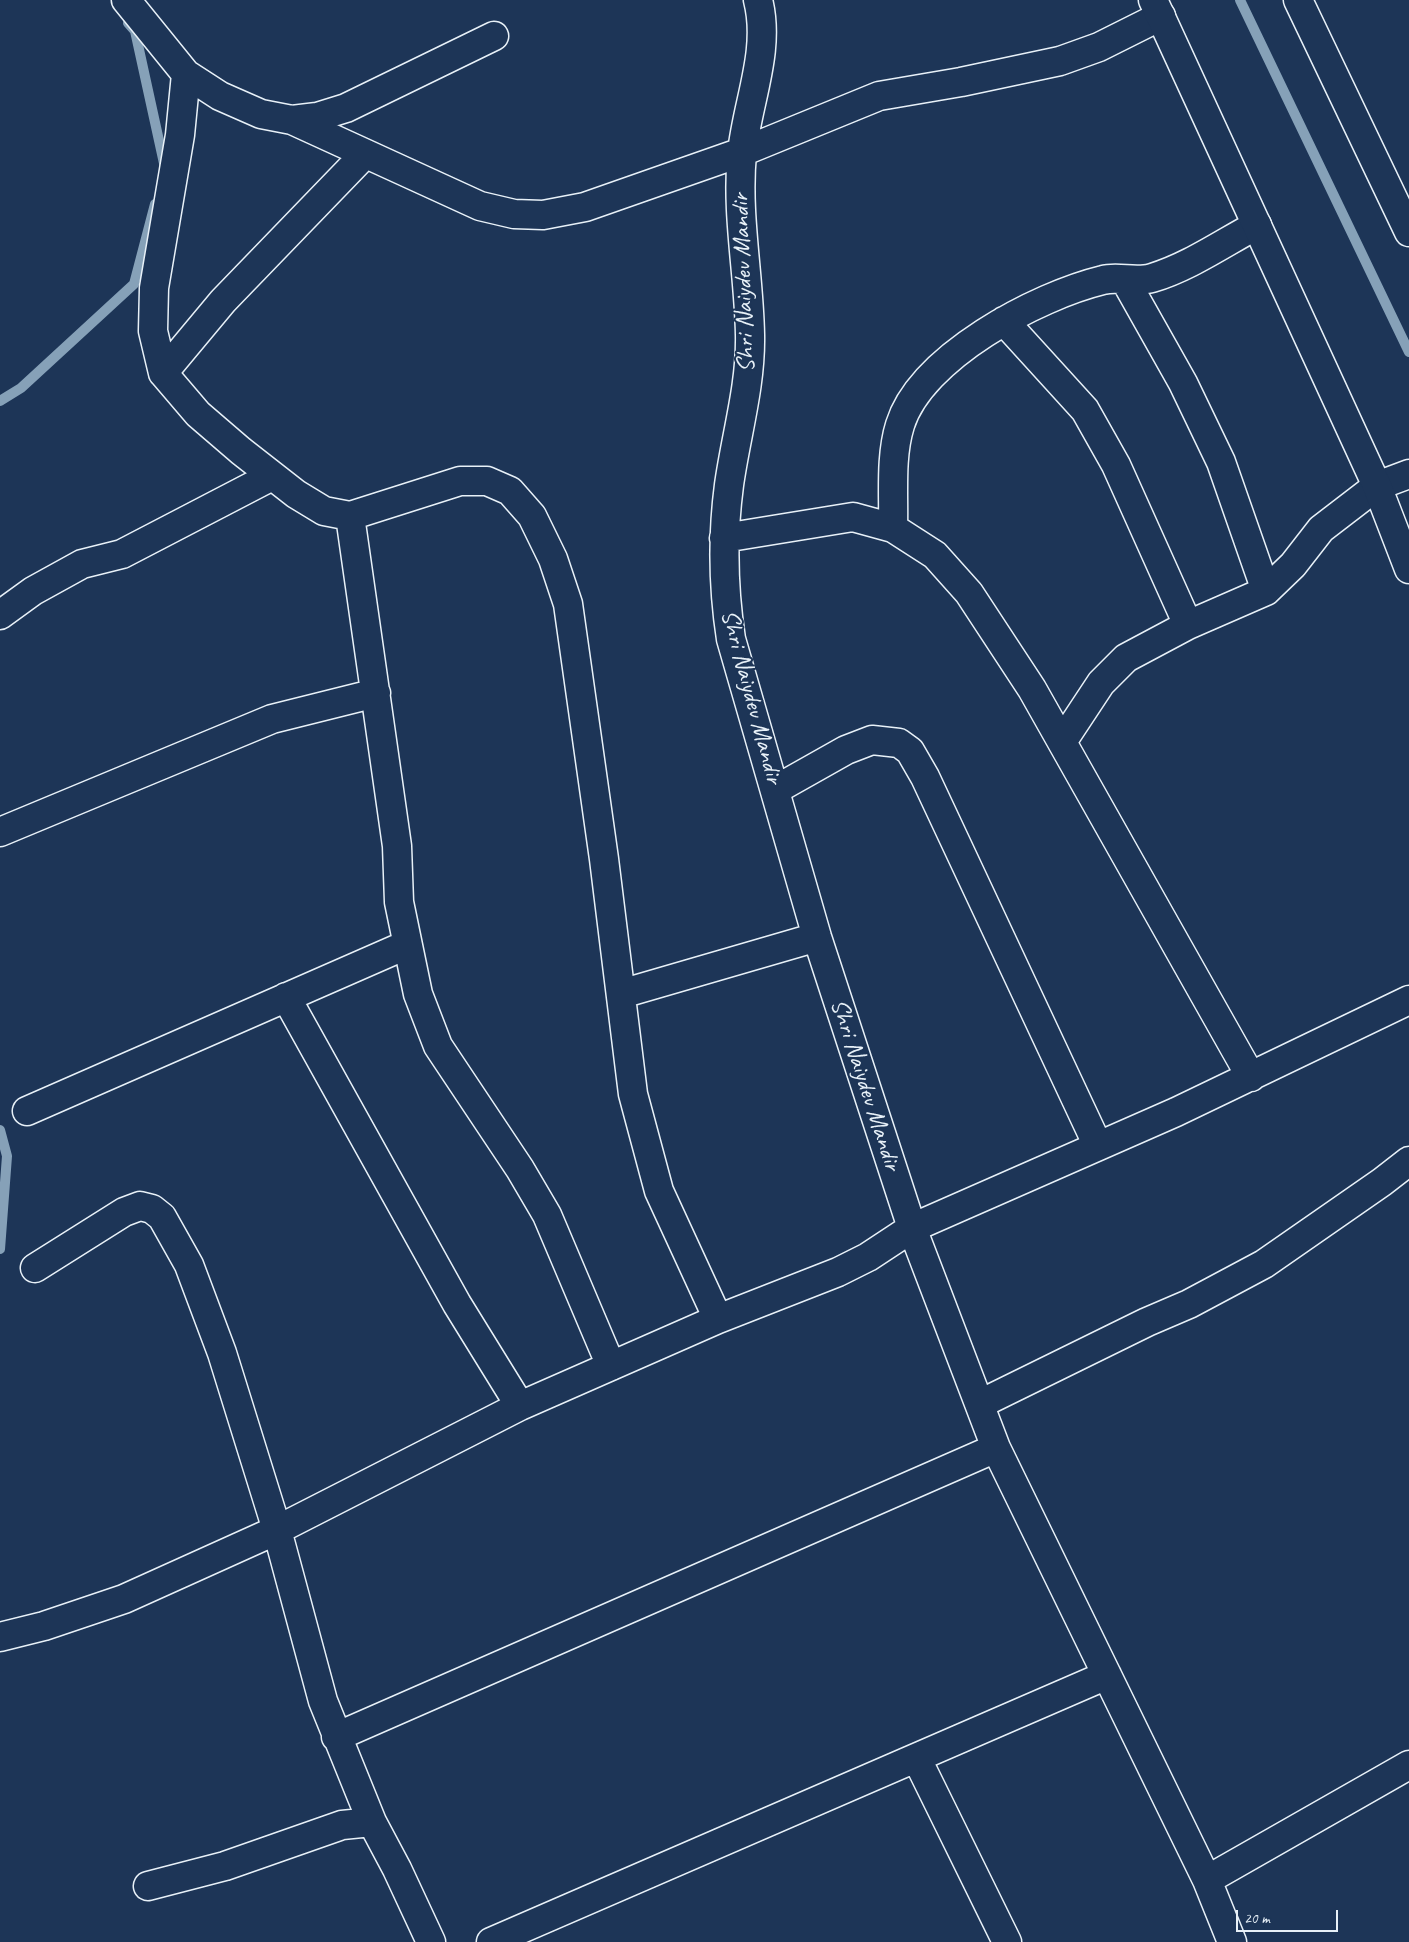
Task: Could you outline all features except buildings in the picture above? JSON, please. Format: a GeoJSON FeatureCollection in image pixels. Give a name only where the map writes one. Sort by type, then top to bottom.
{"type":"FeatureCollection","features":[{"type":"Feature","properties":{"kind":"street"},"geometry":{"type":"LineString","coordinates":[[126,0],[186,74],[220,96],[261,114],[292,120],[480,206],[514,214],[543,215],[585,207],[742,152],[880,96],[961,82],[1060,61],[1099,47],[1157,8],[1377,486],[1409,569]]}},
{"type":"Feature","properties":{"kind":"street","name":"Shri Naiydev Mandir"},"geometry":{"type":"LineString","coordinates":[[758,0],[762,43],[742,152],[739,203],[750,335],[746,392],[729,484],[724,538],[724,592],[731,639],[817,937],[912,1228],[996,1448],[1207,1880],[1232,1942]]}},
{"type":"Feature","properties":{"kind":"street"},"geometry":{"type":"LineString","coordinates":[[1298,0],[1401,195],[1409,232]]}},
{"type":"Feature","properties":{"kind":"street"},"geometry":{"type":"LineString","coordinates":[[292,120],[317,117],[346,108],[494,36]]}},
{"type":"Feature","properties":{"kind":"street"},"geometry":{"type":"LineString","coordinates":[[186,74],[180,135],[154,288],[153,331],[163,373],[198,414],[272,476],[324,510],[350,516],[460,480],[487,481],[510,491],[532,516],[553,559],[568,604],[633,1094],[659,1191],[718,1318]]}},
{"type":"Feature","properties":{"kind":"street"},"geometry":{"type":"LineString","coordinates":[[163,373],[223,301],[366,154]]}},
{"type":"Feature","properties":{"kind":"street"},"geometry":{"type":"LineString","coordinates":[[893,528],[895,453],[900,426],[914,394],[941,365],[1004,320],[1077,288],[1105,279],[1150,279],[1174,270],[1257,225]]}},
{"type":"Feature","properties":{"kind":"street"},"geometry":{"type":"LineString","coordinates":[[1125,280],[1183,383],[1221,462],[1266,591]]}},
{"type":"Feature","properties":{"kind":"street"},"geometry":{"type":"LineString","coordinates":[[1004,320],[1085,410],[1116,465],[1188,625]]}},
{"type":"Feature","properties":{"kind":"street"},"geometry":{"type":"LineString","coordinates":[[1062,742],[1101,683],[1126,658],[1188,625],[1266,591],[1293,565],[1321,529],[1377,486],[1409,474]]}},
{"type":"Feature","properties":{"kind":"street"},"geometry":{"type":"LineString","coordinates":[[0,615],[33,591],[82,564],[122,554],[272,476]]}},
{"type":"Feature","properties":{"kind":"street"},"geometry":{"type":"LineString","coordinates":[[350,516],[397,846],[398,902],[418,994],[438,1046],[520,1170],[547,1215],[610,1366]]}},
{"type":"Feature","properties":{"kind":"street"},"geometry":{"type":"LineString","coordinates":[[724,538],[853,517],[893,528],[935,555],[970,593],[1032,689],[1251,1077]]}},
{"type":"Feature","properties":{"kind":"street"},"geometry":{"type":"LineString","coordinates":[[0,832],[272,719],[376,693]]}},
{"type":"Feature","properties":{"kind":"street"},"geometry":{"type":"LineString","coordinates":[[775,790],[846,750],[872,740],[899,743],[910,751],[925,777],[1098,1146]]}},
{"type":"Feature","properties":{"kind":"street"},"geometry":{"type":"LineString","coordinates":[[621,994],[817,937]]}},
{"type":"Feature","properties":{"kind":"street"},"geometry":{"type":"LineString","coordinates":[[27,1111],[406,945]]}},
{"type":"Feature","properties":{"kind":"street"},"geometry":{"type":"LineString","coordinates":[[286,997],[457,1304],[520,1406]]}},
{"type":"Feature","properties":{"kind":"street"},"geometry":{"type":"LineString","coordinates":[[0,1637],[44,1626],[124,1599],[277,1530],[520,1406],[718,1318],[838,1272],[868,1257],[912,1228],[1251,1077],[1409,1000]]}},
{"type":"Feature","properties":{"kind":"street"},"geometry":{"type":"LineString","coordinates":[[980,1404],[1147,1322],[1189,1304],[1264,1264],[1409,1161]]}},
{"type":"Feature","properties":{"kind":"street"},"geometry":{"type":"LineString","coordinates":[[35,1268],[124,1212],[140,1206],[152,1209],[162,1217],[189,1265],[222,1353],[277,1530],[323,1701],[336,1737],[372,1822],[398,1869],[431,1942]]}},
{"type":"Feature","properties":{"kind":"street"},"geometry":{"type":"LineString","coordinates":[[336,1737],[996,1448]]}},
{"type":"Feature","properties":{"kind":"street"},"geometry":{"type":"LineString","coordinates":[[491,1942],[917,1759],[1107,1675]]}},
{"type":"Feature","properties":{"kind":"street"},"geometry":{"type":"LineString","coordinates":[[917,1759],[1007,1942]]}},
{"type":"Feature","properties":{"kind":"street"},"geometry":{"type":"LineString","coordinates":[[1207,1880],[1409,1765]]}},
{"type":"Feature","properties":{"kind":"street"},"geometry":{"type":"LineString","coordinates":[[148,1886],[225,1866],[342,1825],[372,1822]]}},
{"type":"Feature","properties":{"kind":"waterway"},"geometry":{"type":"LineString","coordinates":[[1240,0],[1409,352]]}},
{"type":"Feature","properties":{"kind":"waterway"},"geometry":{"type":"LineString","coordinates":[[128,23],[135,31],[165,168]]}},
{"type":"Feature","properties":{"kind":"waterway"},"geometry":{"type":"LineString","coordinates":[[0,401],[21,388],[134,284],[155,204]]}},
{"type":"Feature","properties":{"kind":"waterway"},"geometry":{"type":"LineString","coordinates":[[0,1130],[7,1156],[0,1249]]}}]}
